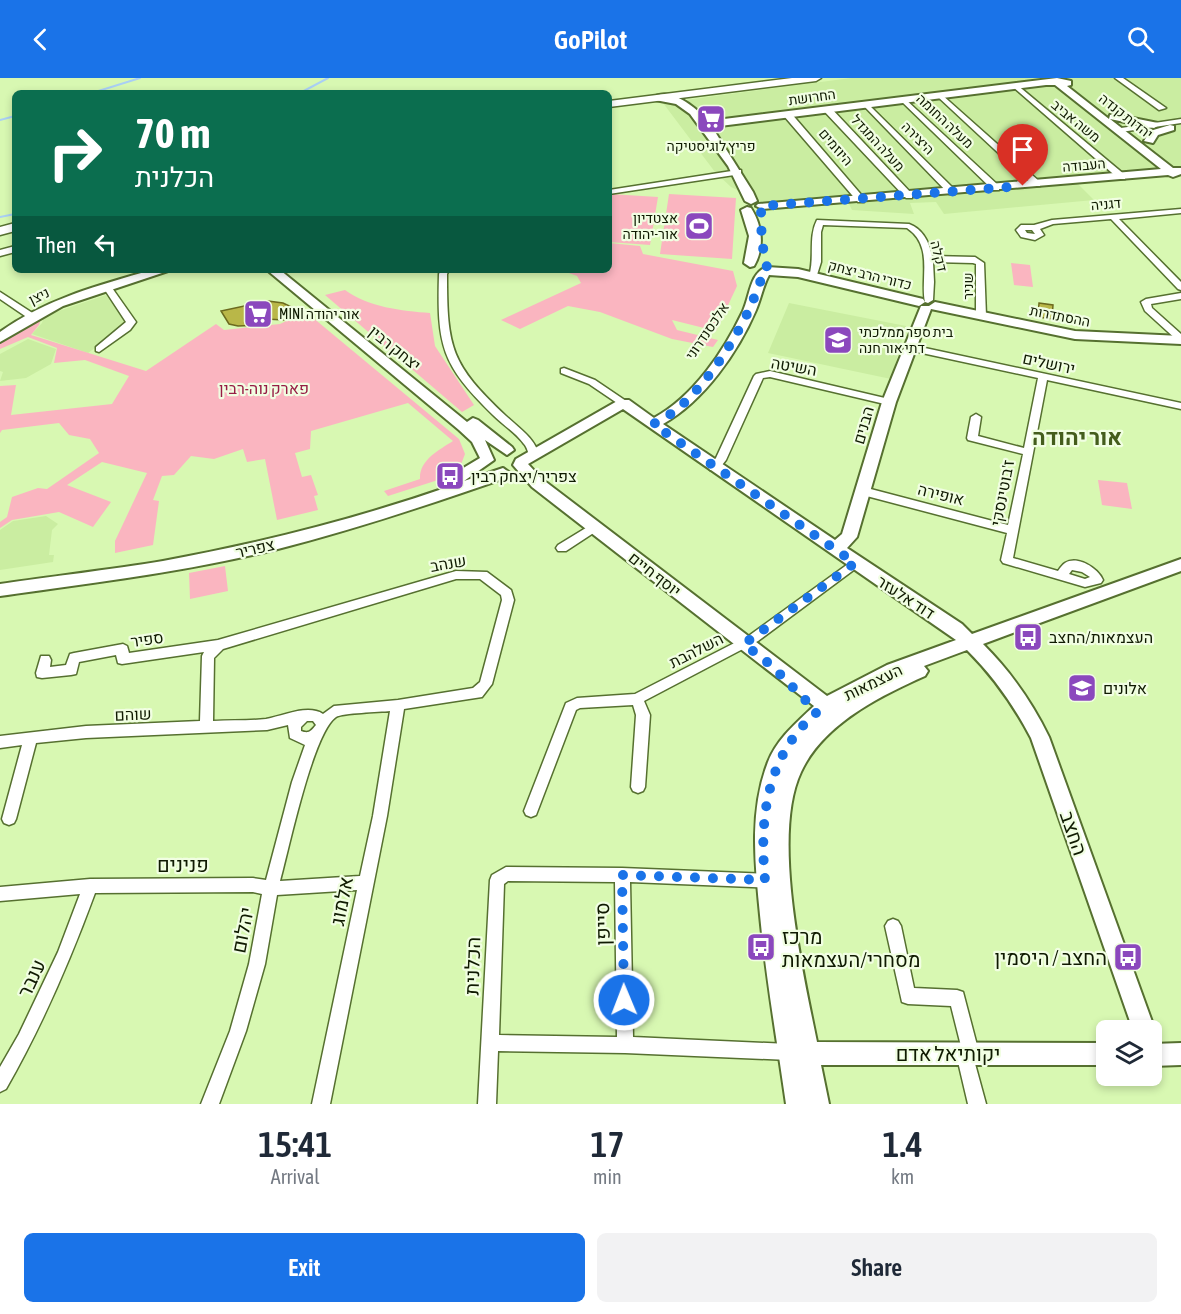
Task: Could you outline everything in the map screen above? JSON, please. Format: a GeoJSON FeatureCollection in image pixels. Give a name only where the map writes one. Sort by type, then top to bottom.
{"type":"FeatureCollection","features":[{"type":"Feature","properties":{"kind":"main road"},"geometry":{"type":"LineString","coordinates":[[612,98],[767,78]]}},
{"type":"Feature","properties":{"kind":"main road"},"geometry":{"type":"LineString","coordinates":[[612,105],[816,78]]}},
{"type":"Feature","properties":{"kind":"street"},"geometry":{"type":"LineString","coordinates":[[1118,78],[1162,108]]}},
{"type":"Feature","properties":{"kind":"street","name":"החרושת"},"geometry":{"type":"LineString","coordinates":[[703,124],[1059,80]]}},
{"type":"Feature","properties":{"kind":"street","name":"יהדות קנדה"},"geometry":{"type":"LineString","coordinates":[[1059,80],[1113,117],[1178,173]]}},
{"type":"Feature","properties":{"kind":"street","name":"יהדות קנדה"},"geometry":{"type":"LineString","coordinates":[[1059,80],[1149,144],[1178,173]]}},
{"type":"Feature","properties":{"kind":"street","name":"משה אביב"},"geometry":{"type":"LineString","coordinates":[[1014,85],[1122,177]]}},
{"type":"Feature","properties":{"kind":"street"},"geometry":{"type":"LineString","coordinates":[[689,107],[689,100],[699,93]]}},
{"type":"Feature","properties":{"kind":"street"},"geometry":{"type":"LineString","coordinates":[[939,95],[1037,184]]}},
{"type":"Feature","properties":{"kind":"street"},"geometry":{"type":"LineString","coordinates":[[653,424],[679,408],[720,358],[750,308],[765,269],[755,207],[738,172],[689,107],[674,101],[655,99]]}},
{"type":"Feature","properties":{"kind":"street","name":"מעלה החומה"},"geometry":{"type":"LineString","coordinates":[[902,99],[996,188]]}},
{"type":"Feature","properties":{"kind":"street","name":"היצירה"},"geometry":{"type":"LineString","coordinates":[[865,104],[952,192]]}},
{"type":"Feature","properties":{"kind":"street","name":"מעלה המגדל"},"geometry":{"type":"LineString","coordinates":[[827,109],[909,196]]}},
{"type":"Feature","properties":{"kind":"street","name":"היוזמים"},"geometry":{"type":"LineString","coordinates":[[787,114],[861,200]]}},
{"type":"Feature","properties":{"kind":"street"},"geometry":{"type":"LineString","coordinates":[[1113,117],[1154,125]]}},
{"type":"Feature","properties":{"kind":"street"},"geometry":{"type":"LineString","coordinates":[[1127,130],[1181,121]]}},
{"type":"Feature","properties":{"kind":"street"},"geometry":{"type":"LineString","coordinates":[[1127,130],[1176,127]]}},
{"type":"Feature","properties":{"kind":"street"},"geometry":{"type":"LineString","coordinates":[[1149,144],[1151,134],[1176,127]]}},
{"type":"Feature","properties":{"kind":"street"},"geometry":{"type":"LineString","coordinates":[[612,192],[738,172]]}},
{"type":"Feature","properties":{"kind":"street","name":"העבודה"},"geometry":{"type":"LineString","coordinates":[[755,207],[1178,173]]}},
{"type":"Feature","properties":{"kind":"street","name":"אלכסנדרוני"},"geometry":{"type":"LineString","coordinates":[[653,424],[698,373],[725,337],[742,306],[750,282],[749,268],[753,256],[755,207]]}},
{"type":"Feature","properties":{"kind":"street","name":"דגניה"},"geometry":{"type":"LineString","coordinates":[[1035,228],[1052,222],[1181,211]]}},
{"type":"Feature","properties":{"kind":"street"},"geometry":{"type":"LineString","coordinates":[[1113,217],[1181,287]]}},
{"type":"Feature","properties":{"kind":"street","name":"דקלה"},"geometry":{"type":"LineString","coordinates":[[813,276],[819,257],[818,224],[825,221],[903,225],[914,228],[919,233],[928,259],[931,280],[927,304]]}},
{"type":"Feature","properties":{"kind":"street","name":"שניר"},"geometry":{"type":"LineString","coordinates":[[928,259],[975,260],[981,265],[981,316]]}},
{"type":"Feature","properties":{"kind":"street"},"geometry":{"type":"LineString","coordinates":[[749,268],[813,276]]}},
{"type":"Feature","properties":{"kind":"street","name":"ניצן"},"geometry":{"type":"LineString","coordinates":[[0,330],[69,294],[138,273]]}},
{"type":"Feature","properties":{"kind":"street","name":"ניצן"},"geometry":{"type":"LineString","coordinates":[[0,338],[28,315],[58,303],[155,273]]}},
{"type":"Feature","properties":{"kind":"street","name":"יצחק רבין"},"geometry":{"type":"LineString","coordinates":[[277,273],[464,427],[478,441],[490,469],[503,473]]}},
{"type":"Feature","properties":{"kind":"street","name":"יצחק רבין"},"geometry":{"type":"LineString","coordinates":[[289,273],[500,447],[527,457]]}},
{"type":"Feature","properties":{"kind":"street"},"geometry":{"type":"LineString","coordinates":[[445,273],[443,320],[448,350],[474,389],[527,457],[624,403],[592,382],[564,371]]}},
{"type":"Feature","properties":{"kind":"street","name":"כדורי הרב יצחק"},"geometry":{"type":"LineString","coordinates":[[813,276],[927,304]]}},
{"type":"Feature","properties":{"kind":"street"},"geometry":{"type":"LineString","coordinates":[[99,349],[127,328],[131,322],[107,287]]}},
{"type":"Feature","properties":{"kind":"street"},"geometry":{"type":"LineString","coordinates":[[0,295],[28,315]]}},
{"type":"Feature","properties":{"kind":"street"},"geometry":{"type":"LineString","coordinates":[[1181,296],[1149,300],[1146,306],[1181,339]]}},
{"type":"Feature","properties":{"kind":"street","name":"ההסתדרות"},"geometry":{"type":"LineString","coordinates":[[927,304],[1098,338],[1181,339]]}},
{"type":"Feature","properties":{"kind":"street","name":"הבנים"},"geometry":{"type":"LineString","coordinates":[[835,549],[849,537],[889,402],[927,304]]}},
{"type":"Feature","properties":{"kind":"street","name":"ירושלים"},"geometry":{"type":"LineString","coordinates":[[911,348],[1181,406]]}},
{"type":"Feature","properties":{"kind":"street","name":"השיטה"},"geometry":{"type":"LineString","coordinates":[[714,467],[721,460],[759,376],[770,374],[889,402]]}},
{"type":"Feature","properties":{"kind":"street","name":"ז'בוטינסקי"},"geometry":{"type":"LineString","coordinates":[[1043,378],[1007,560],[1061,575]]}},
{"type":"Feature","properties":{"kind":"street","name":"דוד אלעזר"},"geometry":{"type":"LineString","coordinates":[[624,403],[976,645]]}},
{"type":"Feature","properties":{"kind":"street"},"geometry":{"type":"LineString","coordinates":[[976,417],[972,438],[1028,452]]}},
{"type":"Feature","properties":{"kind":"street","name":"צפריר"},"geometry":{"type":"LineString","coordinates":[[0,583],[169,557],[285,532],[437,488],[466,475],[496,451],[509,450]]}},
{"type":"Feature","properties":{"kind":"street","name":"צפריר"},"geometry":{"type":"LineString","coordinates":[[0,591],[162,567],[274,544],[388,513],[515,470],[527,457]]}},
{"type":"Feature","properties":{"kind":"street","name":"יוסף חיים"},"geometry":{"type":"LineString","coordinates":[[527,457],[537,483]]}},
{"type":"Feature","properties":{"kind":"street","name":"יוסף חיים"},"geometry":{"type":"LineString","coordinates":[[503,473],[537,483],[772,666],[829,714]]}},
{"type":"Feature","properties":{"kind":"street","name":"אופירה"},"geometry":{"type":"LineString","coordinates":[[863,491],[1012,530]]}},
{"type":"Feature","properties":{"kind":"street"},"geometry":{"type":"LineString","coordinates":[[562,548],[594,527]]}},
{"type":"Feature","properties":{"kind":"street","name":"השלהבת"},"geometry":{"type":"LineString","coordinates":[[531,812],[571,707],[589,700],[637,699],[744,644],[855,563]]}},
{"type":"Feature","properties":{"kind":"street","name":"העצמאות"},"geometry":{"type":"LineString","coordinates":[[798,1104],[798,1053],[774,882],[784,790],[799,757],[829,714],[976,645],[1181,565]]}},
{"type":"Feature","properties":{"kind":"street","name":"שנהב"},"geometry":{"type":"LineString","coordinates":[[219,645],[456,575],[483,575],[503,588],[508,600],[486,684],[477,693],[398,705],[334,711],[323,722]]}},
{"type":"Feature","properties":{"kind":"street","name":"העצמאות"},"geometry":{"type":"LineString","coordinates":[[976,645],[1181,575]]}},
{"type":"Feature","properties":{"kind":"street"},"geometry":{"type":"LineString","coordinates":[[206,728],[208,656],[219,645]]}},
{"type":"Feature","properties":{"kind":"street","name":"ספיר"},"geometry":{"type":"LineString","coordinates":[[45,660],[42,673],[70,670],[74,658],[123,649],[122,659],[219,645]]}},
{"type":"Feature","properties":{"kind":"street","name":"החצב"},"geometry":{"type":"LineString","coordinates":[[976,645],[1014,691],[1040,737],[1140,1020]]}},
{"type":"Feature","properties":{"kind":"street"},"geometry":{"type":"LineString","coordinates":[[637,699],[643,716],[638,787]]}},
{"type":"Feature","properties":{"kind":"street","name":"אלמוג"},"geometry":{"type":"LineString","coordinates":[[321,1104],[398,705]]}},
{"type":"Feature","properties":{"kind":"street"},"geometry":{"type":"LineString","coordinates":[[307,715],[317,716],[323,722],[322,730],[303,735],[295,723],[307,715]]}},
{"type":"Feature","properties":{"kind":"street","name":"שוהם"},"geometry":{"type":"LineString","coordinates":[[0,742],[86,732],[267,724],[307,715]]}},
{"type":"Feature","properties":{"kind":"street","name":"שוהם"},"geometry":{"type":"LineString","coordinates":[[267,724],[303,735]]}},
{"type":"Feature","properties":{"kind":"street","name":"יהלום"},"geometry":{"type":"LineString","coordinates":[[210,1104],[238,1031],[257,964],[271,888],[306,761],[303,735]]}},
{"type":"Feature","properties":{"kind":"street"},"geometry":{"type":"LineString","coordinates":[[9,819],[31,738]]}},
{"type":"Feature","properties":{"kind":"street","name":"הכלנית"},"geometry":{"type":"LineString","coordinates":[[490,1043],[497,880],[506,874],[622,875],[774,882]]}},
{"type":"Feature","properties":{"kind":"street","name":"סייפן"},"geometry":{"type":"LineString","coordinates":[[622,875],[625,1045]]}},
{"type":"Feature","properties":{"kind":"street","name":"פנינים"},"geometry":{"type":"LineString","coordinates":[[0,894],[90,886],[253,885],[271,888],[365,883]]}},
{"type":"Feature","properties":{"kind":"street","name":"ענבר"},"geometry":{"type":"LineString","coordinates":[[0,1083],[25,1040],[65,954],[90,886]]}},
{"type":"Feature","properties":{"kind":"street"},"geometry":{"type":"LineString","coordinates":[[893,927],[908,996],[957,998],[977,1104]]}},
{"type":"Feature","properties":{"kind":"street"},"geometry":{"type":"LineString","coordinates":[[487,1104],[490,1043],[625,1045],[798,1053]]}},
{"type":"Feature","properties":{"kind":"street","name":"העצמאות"},"geometry":{"type":"LineString","coordinates":[[798,1053],[818,1104]]}},
{"type":"Feature","properties":{"kind":"street","name":"יקותיאל אדם"},"geometry":{"type":"LineString","coordinates":[[798,1053],[1096,1054]]}},
{"type":"Feature","properties":{"kind":"street"},"geometry":{"type":"LineString","coordinates":[[1162,1054],[1181,1054]]}},
{"type":"Feature","properties":{"kind":"shaded area"},"geometry":{"type":"Polygon","coordinates":[[[851,78],[1181,78],[1181,172],[1076,182],[1094,200],[944,214],[936,202],[910,203],[914,214],[852,210],[847,200],[764,203],[731,187],[715,172],[663,103],[851,78]]]}},
{"type":"Feature","properties":{"kind":"shaded area"},"geometry":{"type":"Polygon","coordinates":[[[106,295],[127,321],[124,327],[88,353],[32,334],[42,323],[44,316],[106,295]]]}},
{"type":"Feature","properties":{"kind":"shaded area","name":"בית ספר ממלכתי דתי אור חנה"},"geometry":{"type":"Polygon","coordinates":[[[789,303],[906,326],[891,379],[768,353],[789,303]]]}},
{"type":"Feature","properties":{"kind":"shaded area"},"geometry":{"type":"Polygon","coordinates":[[[28,339],[56,349],[51,364],[26,378],[0,381],[3,372],[0,371],[0,354],[28,339]]]}},
{"type":"Feature","properties":{"kind":"shaded area"},"geometry":{"type":"Polygon","coordinates":[[[46,516],[58,524],[52,530],[49,555],[54,555],[53,562],[0,570],[0,530],[13,521],[46,516]]]}},
{"type":"Feature","properties":{"kind":"green space"},"geometry":{"type":"Polygon","coordinates":[[[612,194],[658,197],[650,245],[612,242],[612,194]]]}},
{"type":"Feature","properties":{"kind":"green space","name":"אצטדיון אור-יהודה"},"geometry":{"type":"Polygon","coordinates":[[[669,194],[736,198],[732,259],[660,254],[669,194]]]}},
{"type":"Feature","properties":{"kind":"green space"},"geometry":{"type":"Polygon","coordinates":[[[612,243],[640,246],[643,254],[733,271],[737,286],[716,331],[672,320],[677,330],[718,340],[713,347],[672,339],[600,312],[568,306],[520,329],[501,320],[581,283],[577,276],[569,273],[612,273],[612,243]]]}},
{"type":"Feature","properties":{"kind":"green space"},"geometry":{"type":"Polygon","coordinates":[[[1011,263],[1030,265],[1033,287],[1014,285],[1011,263]]]}},
{"type":"Feature","properties":{"kind":"green space"},"geometry":{"type":"Polygon","coordinates":[[[345,290],[375,304],[430,313],[435,346],[474,405],[462,412],[325,295],[345,290]]]}},
{"type":"Feature","properties":{"kind":"green space","name":"פארק נוה-רבין"},"geometry":{"type":"Polygon","coordinates":[[[306,312],[459,439],[465,454],[460,467],[438,480],[388,496],[384,491],[420,479],[426,461],[453,441],[408,403],[311,431],[310,449],[295,453],[302,477],[311,475],[318,495],[314,496],[318,510],[277,520],[265,459],[247,462],[243,449],[214,459],[191,456],[174,475],[162,476],[153,500],[159,501],[153,545],[115,553],[115,541],[147,473],[102,462],[67,485],[111,502],[93,527],[59,512],[12,520],[0,528],[0,522],[7,517],[12,497],[38,488],[47,489],[99,453],[90,439],[69,435],[59,423],[2,430],[0,433],[0,386],[16,385],[11,415],[112,404],[129,376],[85,360],[54,363],[57,348],[28,337],[0,349],[0,344],[42,316],[39,325],[31,335],[146,371],[216,324],[224,330],[280,324],[306,312]]]}},
{"type":"Feature","properties":{"kind":"green space"},"geometry":{"type":"Polygon","coordinates":[[[1098,480],[1127,483],[1132,509],[1102,505],[1098,480]]]}},
{"type":"Feature","properties":{"kind":"green space"},"geometry":{"type":"Polygon","coordinates":[[[225,566],[228,591],[190,599],[189,573],[225,566]]]}},
{"type":"Feature","properties":{"kind":"building","name":"MINI אור יהודה"},"geometry":{"type":"Polygon","coordinates":[[[268,301],[283,303],[300,311],[284,320],[266,319],[263,325],[238,326],[229,324],[221,311],[268,301]]]}},
{"type":"Feature","properties":{"kind":"building"},"geometry":{"type":"Polygon","coordinates":[[[1039,303],[1053,305],[1052,319],[1038,317],[1039,303]]]}},
{"type":"Feature","properties":{"kind":"waterway"},"geometry":{"type":"LineString","coordinates":[[102,90],[140,78]]}},
{"type":"Feature","properties":{"kind":"waterway"},"geometry":{"type":"LineString","coordinates":[[306,90],[328,78]]}},
{"type":"Feature","properties":{"kind":"waterway"},"geometry":{"type":"LineString","coordinates":[[0,120],[12,117]]}},
{"type":"Feature","properties":{"kind":"waterway"},"geometry":{"type":"LineString","coordinates":[[0,217],[12,215]]}},
{"type":"Feature","properties":{"kind":"place","name":"פריץ לוגיסטיקה"},"geometry":{"type":"Point","coordinates":[711,119]}},
{"type":"Feature","properties":{"kind":"place","name":"אצטדיון אור-יהודה"},"geometry":{"type":"Point","coordinates":[699,226]}},
{"type":"Feature","properties":{"kind":"place","name":"MINI אור יהודה"},"geometry":{"type":"Point","coordinates":[258,314]}},
{"type":"Feature","properties":{"kind":"place","name":"בית ספר ממלכתי דתי אור חנה"},"geometry":{"type":"Point","coordinates":[838,340]}},
{"type":"Feature","properties":{"kind":"place","name":"צפריר/יצחק רבין"},"geometry":{"type":"Point","coordinates":[450,476]}},
{"type":"Feature","properties":{"kind":"place","name":"העצמאות/החצב"},"geometry":{"type":"Point","coordinates":[1028,637]}},
{"type":"Feature","properties":{"kind":"place","name":"אלונים"},"geometry":{"type":"Point","coordinates":[1082,688]}},
{"type":"Feature","properties":{"kind":"place","name":"מרכז מסחרי/העצמאות"},"geometry":{"type":"Point","coordinates":[761,947]}},
{"type":"Feature","properties":{"kind":"place","name":"החצב / היסמין"},"geometry":{"type":"Point","coordinates":[1128,957]}},
{"type":"Feature","properties":{"kind":"district","name":"אור יהודה"},"geometry":{"type":"Point","coordinates":[1077,437]}},
{"type":"Feature","properties":{"kind":"route"},"geometry":{"type":"LineString","coordinates":[[624,1000],[622,875],[765,880],[765,805],[773,775],[788,744],[817,712],[772,666],[744,644],[855,563],[653,424],[663,420],[679,408],[706,376],[733,339],[750,308],[760,278],[768,269],[763,260],[764,242],[760,213],[762,206],[778,207],[1023,186]]}}]}
